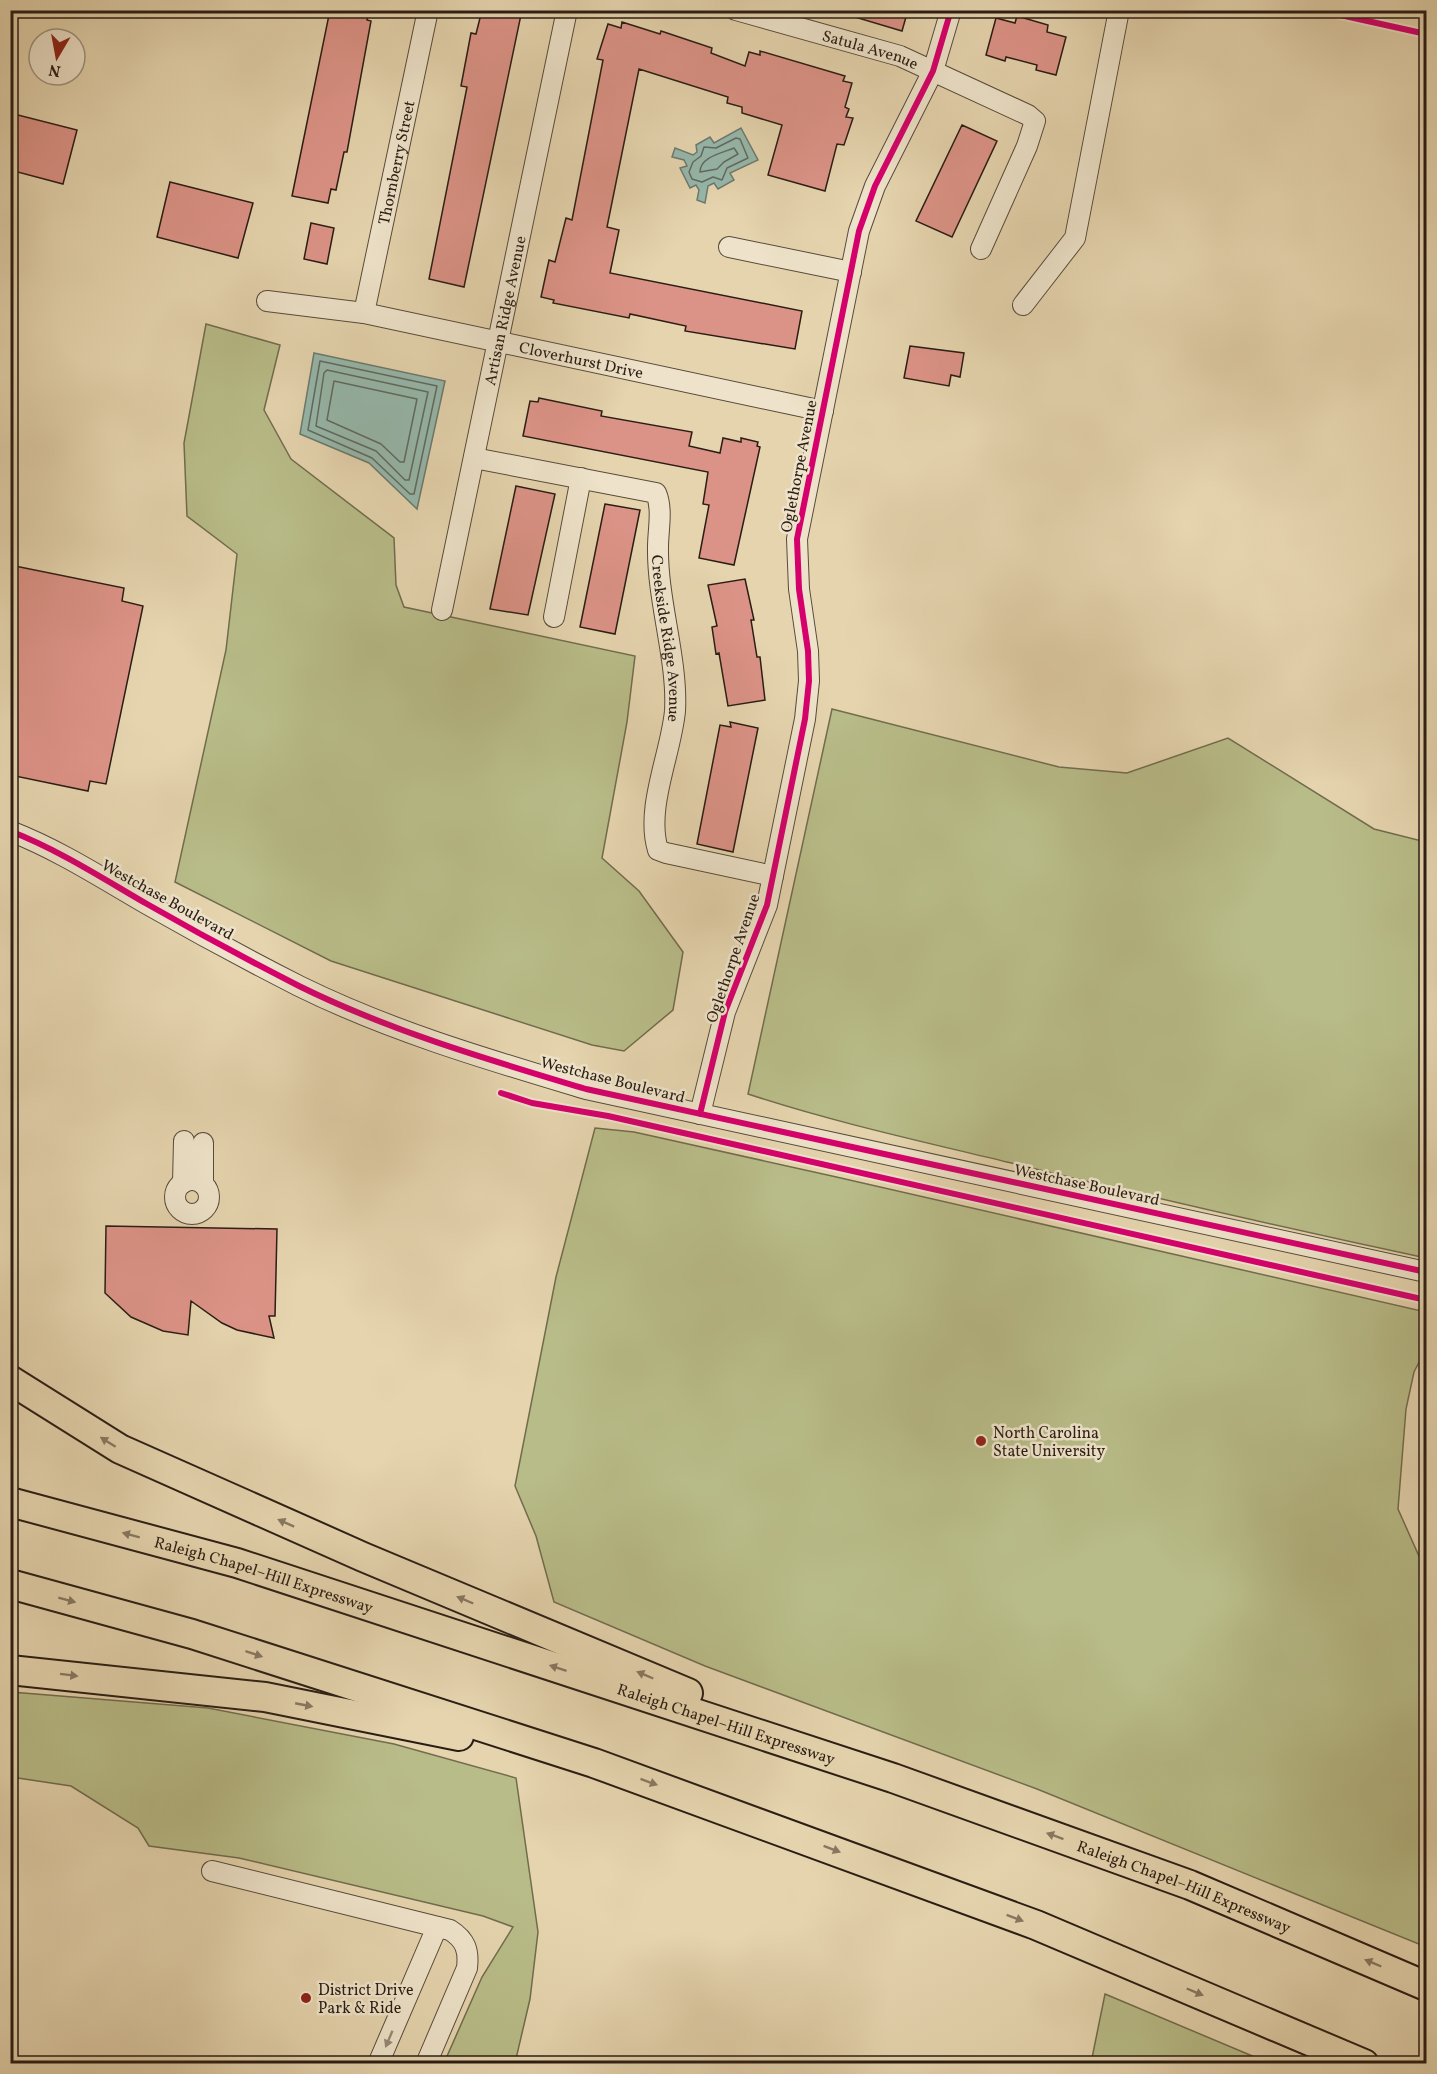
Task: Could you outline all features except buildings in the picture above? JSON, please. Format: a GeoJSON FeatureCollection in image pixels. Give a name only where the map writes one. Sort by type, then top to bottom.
{"type":"FeatureCollection","features":[{"type":"Feature","properties":{"kind":"highway"},"geometry":{"type":"LineString","coordinates":[[10,1380],[120,1449],[363,1557],[892,1778]]}},
{"type":"Feature","properties":{"kind":"highway","name":"Raleigh Chapel–Hill Expressway"},"geometry":{"type":"LineString","coordinates":[[10,1502],[237,1563],[892,1778],[1190,1885],[1426,1986]]}},
{"type":"Feature","properties":{"kind":"highway"},"geometry":{"type":"LineString","coordinates":[[10,1584],[192,1634],[594,1763],[1036,1925],[1364,2064]]}},
{"type":"Feature","properties":{"kind":"highway"},"geometry":{"type":"LineString","coordinates":[[10,1670],[265,1697],[594,1763]]}},
{"type":"Feature","properties":{"kind":"street","name":"Thornberry Street"},"geometry":{"type":"LineString","coordinates":[[364,313],[428,10]]}},
{"type":"Feature","properties":{"kind":"street","name":"Artisan Ridge Avenue"},"geometry":{"type":"LineString","coordinates":[[442,610],[567,10]]}},
{"type":"Feature","properties":{"kind":"street","name":"Satula Avenue"},"geometry":{"type":"LineString","coordinates":[[736,10],[900,56],[1028,115],[1035,121],[1030,139],[981,249]]}},
{"type":"Feature","properties":{"kind":"street","name":"Oglethorpe Avenue"},"geometry":{"type":"LineString","coordinates":[[700,1114],[725,1012],[767,905],[805,718],[809,681],[807,643],[799,589],[797,539],[859,231],[870,196],[933,71],[951,10]]}},
{"type":"Feature","properties":{"kind":"street"},"geometry":{"type":"LineString","coordinates":[[1023,305],[1075,238],[1119,10]]}},
{"type":"Feature","properties":{"kind":"street"},"geometry":{"type":"LineString","coordinates":[[729,247],[851,272]]}},
{"type":"Feature","properties":{"kind":"street","name":"Cloverhurst Drive"},"geometry":{"type":"LineString","coordinates":[[267,301],[364,313],[823,411]]}},
{"type":"Feature","properties":{"kind":"street","name":"Creekside Ridge Avenue"},"geometry":{"type":"LineString","coordinates":[[474,458],[656,493],[659,500],[658,555],[675,707],[654,822],[658,850],[773,876]]}},
{"type":"Feature","properties":{"kind":"street"},"geometry":{"type":"LineString","coordinates":[[554,617],[580,478]]}},
{"type":"Feature","properties":{"kind":"street","name":"Westchase Boulevard"},"geometry":{"type":"LineString","coordinates":[[10,831],[44,844],[172,919],[300,986],[392,1026],[586,1089],[1426,1272]]}},
{"type":"Feature","properties":{"kind":"street"},"geometry":{"type":"LineString","coordinates":[[193,1184],[194,1142]]}},
{"type":"Feature","properties":{"kind":"street"},"geometry":{"type":"LineString","coordinates":[[212,1871],[437,1927],[459,1936],[466,1944],[469,1956],[465,1979],[426,2064]]}},
{"type":"Feature","properties":{"kind":"street"},"geometry":{"type":"LineString","coordinates":[[378,2064],[437,1927]]}},
{"type":"Feature","properties":{"kind":"green space"},"geometry":{"type":"Polygon","coordinates":[[[206,324],[280,345],[264,410],[291,459],[394,538],[396,585],[404,607],[635,656],[627,722],[602,858],[639,891],[683,952],[673,1010],[624,1051],[592,1045],[331,961],[175,882],[226,650],[237,554],[187,516],[184,443],[206,324]]]}},
{"type":"Feature","properties":{"kind":"green space"},"geometry":{"type":"Polygon","coordinates":[[[832,709],[1059,767],[1127,773],[1228,738],[1374,829],[1426,842],[1426,1258],[909,1139],[748,1094],[832,709]]]}},
{"type":"Feature","properties":{"kind":"green space","name":"North Carolina State University"},"geometry":{"type":"Polygon","coordinates":[[[595,1128],[634,1132],[1426,1312],[1426,1349],[1414,1372],[1406,1409],[1398,1509],[1426,1572],[1426,1947],[1037,1789],[705,1666],[554,1602],[536,1536],[515,1486],[556,1277],[595,1128]]]}},
{"type":"Feature","properties":{"kind":"green space"},"geometry":{"type":"Polygon","coordinates":[[[11,1692],[208,1708],[394,1744],[516,1778],[538,1932],[530,1999],[515,2063],[444,2063],[482,1977],[513,1927],[483,1916],[239,1858],[149,1846],[138,1828],[71,1786],[11,1777],[11,1692]]]}},
{"type":"Feature","properties":{"kind":"green space"},"geometry":{"type":"Polygon","coordinates":[[[1105,1994],[1269,2063],[1091,2063],[1105,1994]]]}},
{"type":"Feature","properties":{"kind":"water"},"geometry":{"type":"Polygon","coordinates":[[[741,128],[758,160],[730,173],[734,180],[718,189],[714,183],[708,186],[705,203],[697,200],[699,190],[696,185],[690,188],[680,168],[687,166],[684,160],[672,157],[675,148],[693,155],[697,152],[696,145],[710,137],[714,143],[741,128]]]}},
{"type":"Feature","properties":{"kind":"water"},"geometry":{"type":"Polygon","coordinates":[[[314,353],[445,381],[417,509],[369,463],[300,434],[314,353]]]}},
{"type":"Feature","properties":{"kind":"cycle path"},"geometry":{"type":"LineString","coordinates":[[700,1114],[725,1012],[767,905],[805,719],[809,681],[808,651],[799,589],[797,539],[859,231],[875,186],[933,71],[951,10]]}},
{"type":"Feature","properties":{"kind":"cycle path"},"geometry":{"type":"LineString","coordinates":[[1318,10],[1426,34]]}},
{"type":"Feature","properties":{"kind":"cycle path"},"geometry":{"type":"LineString","coordinates":[[10,831],[63,856],[241,956],[333,1002],[404,1031],[513,1067],[586,1089],[1426,1272]]}},
{"type":"Feature","properties":{"kind":"cycle path"},"geometry":{"type":"LineString","coordinates":[[501,1093],[532,1103],[608,1116],[1426,1300]]}},
{"type":"Feature","properties":{"kind":"place","name":"North Carolina State University"},"geometry":{"type":"Point","coordinates":[981,1441]}},
{"type":"Feature","properties":{"kind":"place","name":"District Drive Park & Ride"},"geometry":{"type":"Point","coordinates":[306,1998]}}]}
